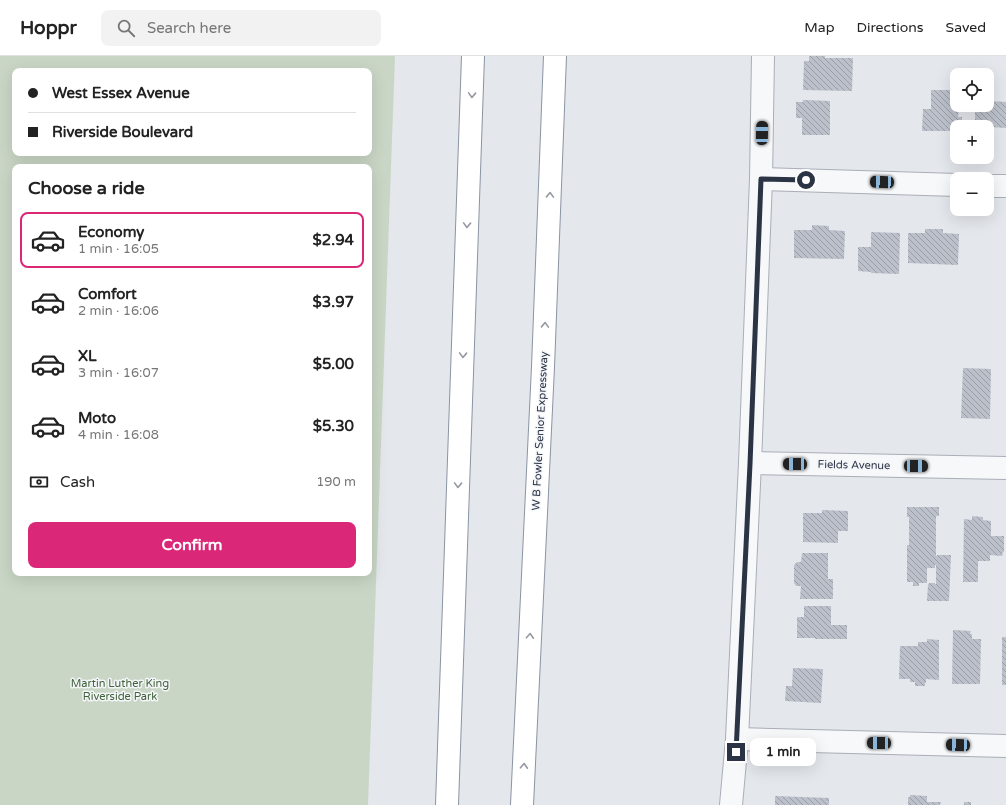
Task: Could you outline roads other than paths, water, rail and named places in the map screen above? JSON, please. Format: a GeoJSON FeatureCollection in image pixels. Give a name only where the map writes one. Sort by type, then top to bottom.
{"type":"FeatureCollection","features":[{"type":"Feature","properties":{"kind":"highway"},"geometry":{"type":"LineString","coordinates":[[447,805],[473,56]]}},
{"type":"Feature","properties":{"kind":"highway","name":"W B Fowler Senior Expressway"},"geometry":{"type":"LineString","coordinates":[[522,805],[542,383],[555,56]]}},
{"type":"Feature","properties":{"kind":"street"},"geometry":{"type":"LineString","coordinates":[[731,805],[737,739],[750,464],[761,179],[764,56]]}},
{"type":"Feature","properties":{"kind":"street"},"geometry":{"type":"LineString","coordinates":[[761,179],[950,185]]}},
{"type":"Feature","properties":{"kind":"street"},"geometry":{"type":"LineString","coordinates":[[994,186],[1006,186]]}},
{"type":"Feature","properties":{"kind":"street","name":"Fields Avenue"},"geometry":{"type":"LineString","coordinates":[[750,464],[1006,468]]}},
{"type":"Feature","properties":{"kind":"street"},"geometry":{"type":"LineString","coordinates":[[737,739],[1006,746]]}},
{"type":"Feature","properties":{"kind":"park label","name":"Martin Luther King Riverside Park"},"geometry":{"type":"Point","coordinates":[120,689]}}]}
